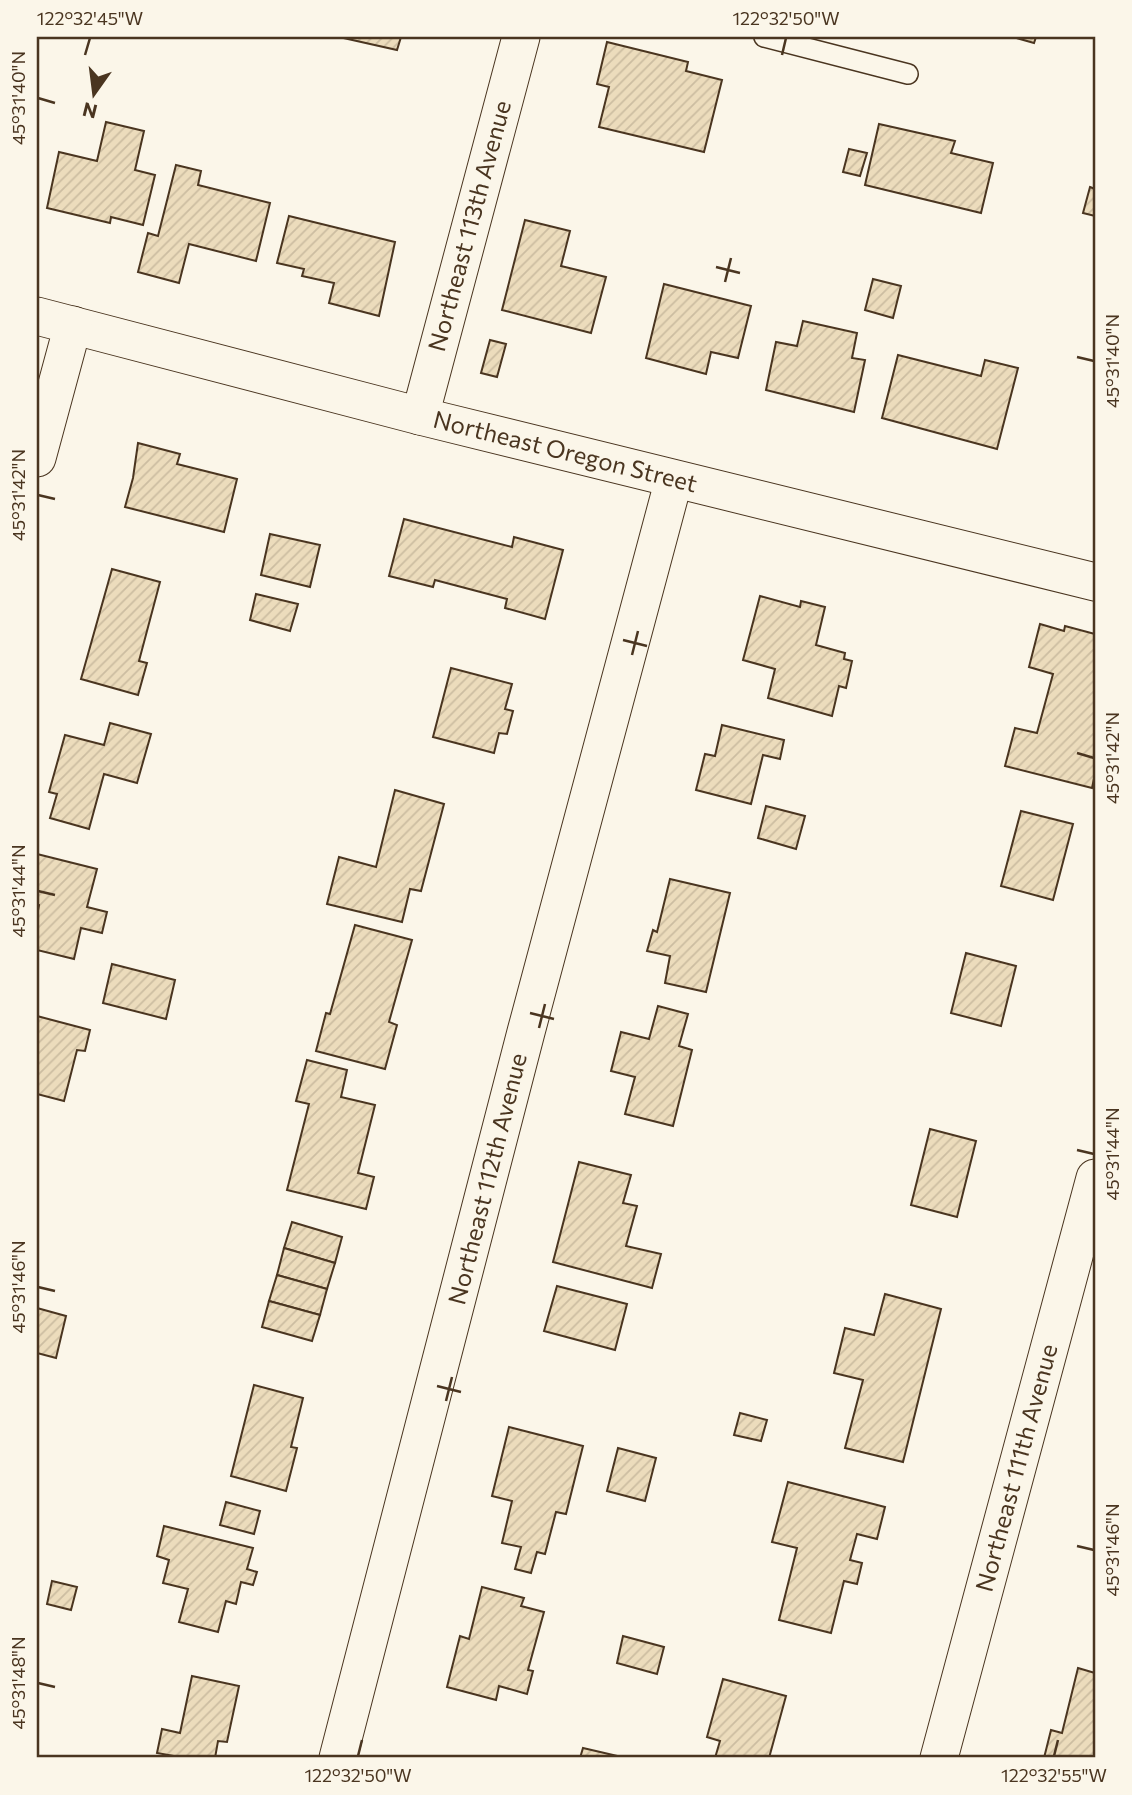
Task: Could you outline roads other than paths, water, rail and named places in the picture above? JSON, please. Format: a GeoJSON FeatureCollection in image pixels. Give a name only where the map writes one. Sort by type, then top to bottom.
{"type":"FeatureCollection","features":[{"type":"Feature","properties":{"kind":"street","name":"Northeast 113th Avenue"},"geometry":{"type":"LineString","coordinates":[[420,416],[521,37]]}},
{"type":"Feature","properties":{"kind":"street","name":"Northeast Oregon Street"},"geometry":{"type":"LineString","coordinates":[[37,316],[420,416],[1095,582]]}},
{"type":"Feature","properties":{"kind":"street"},"geometry":{"type":"LineString","coordinates":[[37,458],[73,325]]}},
{"type":"Feature","properties":{"kind":"street","name":"Northeast 112th Avenue"},"geometry":{"type":"LineString","coordinates":[[338,1758],[529,1018],[674,479]]}},
{"type":"Feature","properties":{"kind":"street","name":"Northeast 111th Avenue"},"geometry":{"type":"LineString","coordinates":[[939,1758],[1095,1178]]}},
{"type":"Feature","properties":{"kind":"lane"},"geometry":{"type":"LineString","coordinates":[[764,37],[908,74]]}}]}
